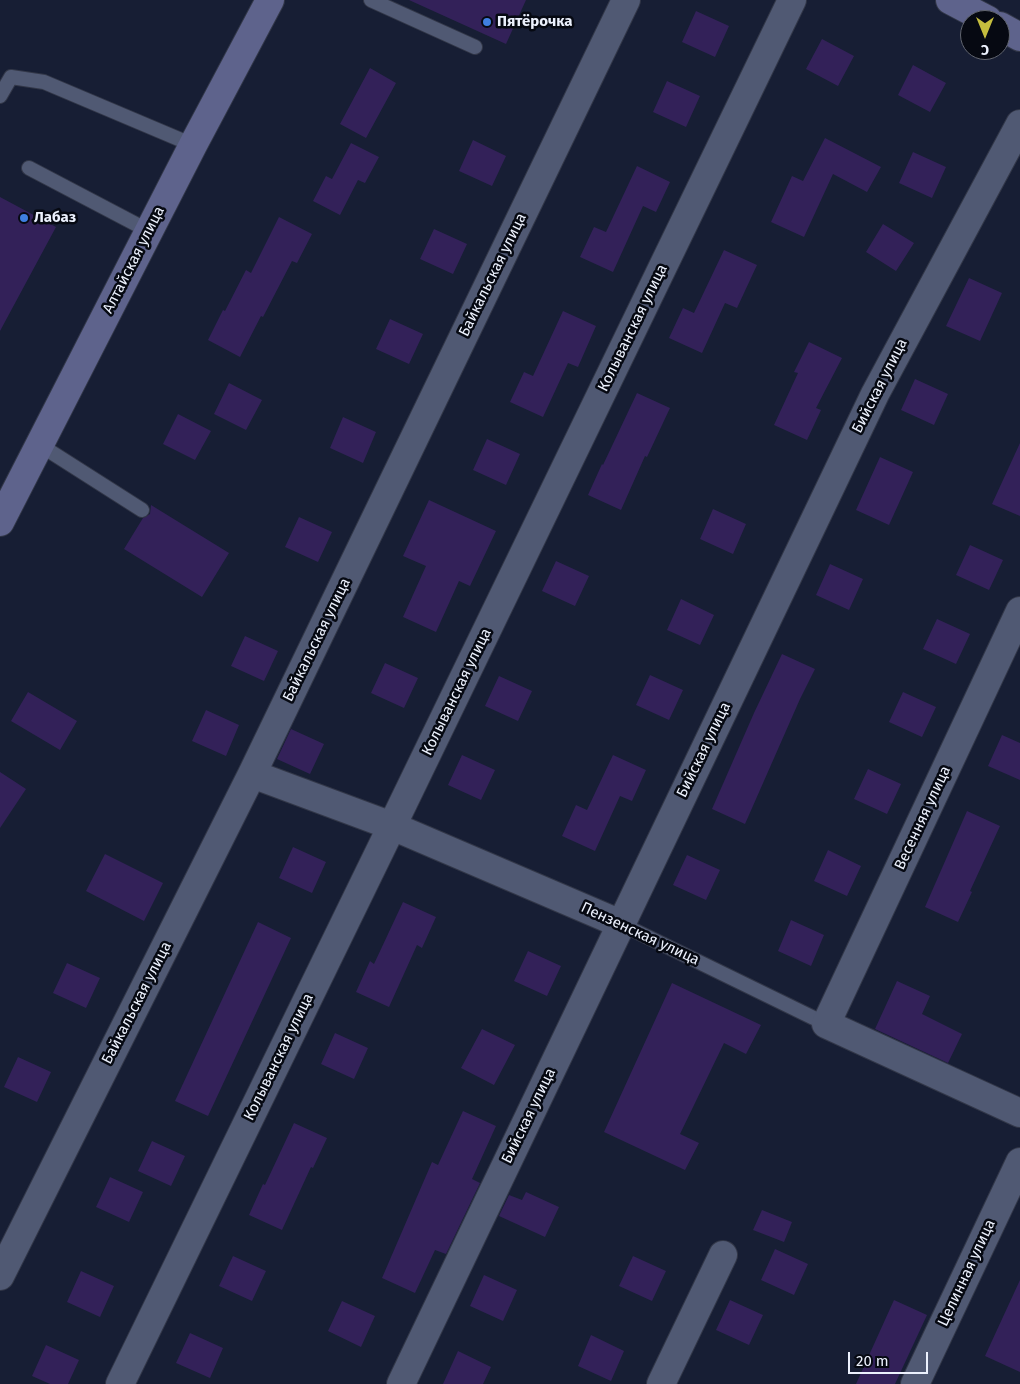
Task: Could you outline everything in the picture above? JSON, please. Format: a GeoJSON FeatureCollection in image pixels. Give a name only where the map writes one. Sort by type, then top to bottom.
{"type":"FeatureCollection","features":[{"type":"Feature","properties":{"kind":"main road","name":"Алтайская улица"},"geometry":{"type":"LineString","coordinates":[[4,506],[40,445],[193,145],[270,0]]}},
{"type":"Feature","properties":{"kind":"main road"},"geometry":{"type":"LineString","coordinates":[[950,0],[969,10]]}},
{"type":"Feature","properties":{"kind":"street","name":"Байкальская улица"},"geometry":{"type":"LineString","coordinates":[[0,1276],[252,774],[626,0]]}},
{"type":"Feature","properties":{"kind":"street","name":"Колыванская улица"},"geometry":{"type":"LineString","coordinates":[[120,1384],[792,0]]}},
{"type":"Feature","properties":{"kind":"street","name":"Бийская улица"},"geometry":{"type":"LineString","coordinates":[[401,1384],[875,394],[1020,124]]}},
{"type":"Feature","properties":{"kind":"street","name":"Весенняя улица"},"geometry":{"type":"LineString","coordinates":[[826,1024],[1020,611]]}},
{"type":"Feature","properties":{"kind":"street","name":"Пензенская улица"},"geometry":{"type":"LineString","coordinates":[[252,774],[392,826],[621,924]]}},
{"type":"Feature","properties":{"kind":"street","name":"Пензенская улица"},"geometry":{"type":"LineString","coordinates":[[826,1024],[1020,1113]]}},
{"type":"Feature","properties":{"kind":"street","name":"Целинная улица"},"geometry":{"type":"LineString","coordinates":[[915,1384],[1020,1162]]}},
{"type":"Feature","properties":{"kind":"street"},"geometry":{"type":"LineString","coordinates":[[661,1384],[722,1255]]}},
{"type":"Feature","properties":{"kind":"lane"},"geometry":{"type":"LineString","coordinates":[[371,0],[475,47]]}},
{"type":"Feature","properties":{"kind":"lane"},"geometry":{"type":"LineString","coordinates":[[0,96],[11,77],[44,82],[193,145]]}},
{"type":"Feature","properties":{"kind":"lane"},"geometry":{"type":"LineString","coordinates":[[29,168],[149,231]]}},
{"type":"Feature","properties":{"kind":"lane"},"geometry":{"type":"LineString","coordinates":[[40,445],[142,510]]}},
{"type":"Feature","properties":{"kind":"lane","name":"Пензенская улица"},"geometry":{"type":"LineString","coordinates":[[621,924],[826,1024]]}},
{"type":"Feature","properties":{"kind":"building","name":"Пятёрочка"},"geometry":{"type":"Polygon","coordinates":[[[409,0],[526,0],[506,44],[409,0]]]}},
{"type":"Feature","properties":{"kind":"building"},"geometry":{"type":"Polygon","coordinates":[[[696,11],[729,26],[715,57],[682,42],[696,11]]]}},
{"type":"Feature","properties":{"kind":"building"},"geometry":{"type":"Polygon","coordinates":[[[822,39],[854,56],[838,86],[806,69],[822,39]]]}},
{"type":"Feature","properties":{"kind":"building"},"geometry":{"type":"Polygon","coordinates":[[[913,65],[946,83],[930,112],[898,95],[913,65]]]}},
{"type":"Feature","properties":{"kind":"building"},"geometry":{"type":"Polygon","coordinates":[[[370,68],[396,83],[366,138],[340,124],[370,68]]]}},
{"type":"Feature","properties":{"kind":"building"},"geometry":{"type":"Polygon","coordinates":[[[667,81],[700,96],[686,127],[653,112],[667,81]]]}},
{"type":"Feature","properties":{"kind":"building"},"geometry":{"type":"Polygon","coordinates":[[[825,138],[881,167],[867,192],[833,174],[804,237],[771,222],[792,176],[803,181],[825,138]]]}},
{"type":"Feature","properties":{"kind":"building"},"geometry":{"type":"Polygon","coordinates":[[[473,140],[506,156],[492,186],[459,171],[473,140]]]}},
{"type":"Feature","properties":{"kind":"building"},"geometry":{"type":"Polygon","coordinates":[[[351,143],[379,157],[365,183],[358,180],[340,215],[313,201],[326,176],[332,179],[351,143]]]}},
{"type":"Feature","properties":{"kind":"building"},"geometry":{"type":"Polygon","coordinates":[[[913,152],[946,167],[932,198],[899,183],[913,152]]]}},
{"type":"Feature","properties":{"kind":"building"},"geometry":{"type":"Polygon","coordinates":[[[637,166],[670,182],[656,212],[643,206],[613,272],[580,257],[594,227],[606,232],[637,166]]]}},
{"type":"Feature","properties":{"kind":"building"},"geometry":{"type":"Polygon","coordinates":[[[0,197],[56,227],[0,331],[0,197]]]}},
{"type":"Feature","properties":{"kind":"building"},"geometry":{"type":"Polygon","coordinates":[[[279,217],[312,234],[297,263],[292,261],[240,357],[208,340],[246,270],[251,273],[279,217]]]}},
{"type":"Feature","properties":{"kind":"building"},"geometry":{"type":"Polygon","coordinates":[[[883,224],[914,243],[896,271],[866,252],[883,224]]]}},
{"type":"Feature","properties":{"kind":"building"},"geometry":{"type":"Polygon","coordinates":[[[434,229],[467,244],[453,274],[420,259],[434,229]]]}},
{"type":"Feature","properties":{"kind":"building"},"geometry":{"type":"Polygon","coordinates":[[[724,250],[757,265],[737,308],[725,303],[702,353],[669,338],[683,308],[694,313],[724,250]]]}},
{"type":"Feature","properties":{"kind":"building"},"geometry":{"type":"Polygon","coordinates":[[[969,278],[1002,293],[980,341],[946,326],[969,278]]]}},
{"type":"Feature","properties":{"kind":"building"},"geometry":{"type":"Polygon","coordinates":[[[563,311],[596,326],[578,367],[568,363],[543,417],[510,402],[524,372],[533,376],[563,311]]]}},
{"type":"Feature","properties":{"kind":"building"},"geometry":{"type":"Polygon","coordinates":[[[390,319],[423,334],[409,364],[376,349],[390,319]]]}},
{"type":"Feature","properties":{"kind":"building"},"geometry":{"type":"Polygon","coordinates":[[[809,342],[842,358],[816,408],[821,410],[807,440],[774,425],[798,373],[794,372],[809,342]]]}},
{"type":"Feature","properties":{"kind":"building"},"geometry":{"type":"Polygon","coordinates":[[[915,379],[948,394],[934,425],[901,410],[915,379]]]}},
{"type":"Feature","properties":{"kind":"building"},"geometry":{"type":"Polygon","coordinates":[[[229,383],[262,400],[246,430],[214,414],[229,383]]]}},
{"type":"Feature","properties":{"kind":"building"},"geometry":{"type":"Polygon","coordinates":[[[637,393],[670,408],[647,457],[645,456],[621,510],[588,495],[637,393]]]}},
{"type":"Feature","properties":{"kind":"building"},"geometry":{"type":"Polygon","coordinates":[[[178,414],[211,431],[195,460],[163,444],[178,414]]]}},
{"type":"Feature","properties":{"kind":"building"},"geometry":{"type":"Polygon","coordinates":[[[343,417],[376,432],[363,463],[330,448],[343,417]]]}},
{"type":"Feature","properties":{"kind":"building"},"geometry":{"type":"Polygon","coordinates":[[[487,439],[520,454],[506,485],[473,470],[487,439]]]}},
{"type":"Feature","properties":{"kind":"building"},"geometry":{"type":"Polygon","coordinates":[[[1020,443],[1020,516],[992,504],[1020,443]]]}},
{"type":"Feature","properties":{"kind":"building"},"geometry":{"type":"Polygon","coordinates":[[[880,457],[913,472],[889,525],[856,510],[880,457]]]}},
{"type":"Feature","properties":{"kind":"building"},"geometry":{"type":"Polygon","coordinates":[[[429,500],[496,531],[470,586],[459,581],[436,632],[403,617],[426,566],[403,556],[429,500]]]}},
{"type":"Feature","properties":{"kind":"building"},"geometry":{"type":"Polygon","coordinates":[[[151,505],[229,553],[202,597],[124,549],[143,518],[150,514],[151,505]]]}},
{"type":"Feature","properties":{"kind":"building"},"geometry":{"type":"Polygon","coordinates":[[[713,509],[746,524],[733,554],[700,539],[713,509]]]}},
{"type":"Feature","properties":{"kind":"building"},"geometry":{"type":"Polygon","coordinates":[[[299,517],[332,532],[318,562],[285,547],[299,517]]]}},
{"type":"Feature","properties":{"kind":"building"},"geometry":{"type":"Polygon","coordinates":[[[970,545],[1003,560],[989,590],[956,575],[970,545]]]}},
{"type":"Feature","properties":{"kind":"building"},"geometry":{"type":"Polygon","coordinates":[[[556,561],[589,576],[575,606],[542,591],[556,561]]]}},
{"type":"Feature","properties":{"kind":"building"},"geometry":{"type":"Polygon","coordinates":[[[830,564],[863,579],[849,610],[816,595],[830,564]]]}},
{"type":"Feature","properties":{"kind":"building"},"geometry":{"type":"Polygon","coordinates":[[[681,599],[714,615],[700,645],[667,630],[681,599]]]}},
{"type":"Feature","properties":{"kind":"building"},"geometry":{"type":"Polygon","coordinates":[[[937,619],[970,634],[956,664],[923,649],[937,619]]]}},
{"type":"Feature","properties":{"kind":"building"},"geometry":{"type":"Polygon","coordinates":[[[245,636],[278,651],[264,681],[231,666],[245,636]]]}},
{"type":"Feature","properties":{"kind":"building"},"geometry":{"type":"Polygon","coordinates":[[[782,654],[815,669],[745,824],[712,809],[782,654]]]}},
{"type":"Feature","properties":{"kind":"building"},"geometry":{"type":"Polygon","coordinates":[[[385,663],[418,678],[404,708],[371,693],[385,663]]]}},
{"type":"Feature","properties":{"kind":"building"},"geometry":{"type":"Polygon","coordinates":[[[650,675],[683,690],[669,720],[636,705],[650,675]]]}},
{"type":"Feature","properties":{"kind":"building"},"geometry":{"type":"Polygon","coordinates":[[[499,676],[532,691],[518,721],[485,706],[499,676]]]}},
{"type":"Feature","properties":{"kind":"building"},"geometry":{"type":"Polygon","coordinates":[[[28,692],[77,721],[60,750],[11,721],[28,692]]]}},
{"type":"Feature","properties":{"kind":"building"},"geometry":{"type":"Polygon","coordinates":[[[903,692],[936,707],[922,737],[889,722],[903,692]]]}},
{"type":"Feature","properties":{"kind":"building"},"geometry":{"type":"Polygon","coordinates":[[[206,710],[239,725],[226,756],[192,741],[206,710]]]}},
{"type":"Feature","properties":{"kind":"building"},"geometry":{"type":"Polygon","coordinates":[[[291,729],[324,744],[310,774],[277,759],[291,729]]]}},
{"type":"Feature","properties":{"kind":"building"},"geometry":{"type":"Polygon","coordinates":[[[1002,735],[1020,743],[1020,780],[988,766],[1002,735]]]}},
{"type":"Feature","properties":{"kind":"building"},"geometry":{"type":"Polygon","coordinates":[[[462,755],[495,770],[481,800],[448,785],[462,755]]]}},
{"type":"Feature","properties":{"kind":"building"},"geometry":{"type":"Polygon","coordinates":[[[613,755],[646,770],[632,801],[620,796],[595,851],[562,836],[576,805],[587,810],[613,755]]]}},
{"type":"Feature","properties":{"kind":"building"},"geometry":{"type":"Polygon","coordinates":[[[868,769],[901,784],[887,814],[854,799],[868,769]]]}},
{"type":"Feature","properties":{"kind":"building"},"geometry":{"type":"Polygon","coordinates":[[[0,772],[26,789],[0,828],[0,772]]]}},
{"type":"Feature","properties":{"kind":"building"},"geometry":{"type":"Polygon","coordinates":[[[967,811],[1000,826],[958,922],[925,907],[967,811]]]}},
{"type":"Feature","properties":{"kind":"building"},"geometry":{"type":"Polygon","coordinates":[[[293,847],[326,862],[312,893],[279,878],[293,847]]]}},
{"type":"Feature","properties":{"kind":"building"},"geometry":{"type":"Polygon","coordinates":[[[828,850],[861,866],[847,896],[814,881],[828,850]]]}},
{"type":"Feature","properties":{"kind":"building"},"geometry":{"type":"Polygon","coordinates":[[[105,854],[163,883],[144,921],[86,891],[105,854]]]}},
{"type":"Feature","properties":{"kind":"building"},"geometry":{"type":"Polygon","coordinates":[[[687,855],[720,870],[706,900],[673,885],[687,855]]]}},
{"type":"Feature","properties":{"kind":"building"},"geometry":{"type":"Polygon","coordinates":[[[403,902],[436,917],[422,948],[417,945],[389,1007],[356,992],[370,961],[374,964],[403,902]]]}},
{"type":"Feature","properties":{"kind":"building"},"geometry":{"type":"Polygon","coordinates":[[[791,920],[824,935],[811,966],[778,951],[791,920]]]}},
{"type":"Feature","properties":{"kind":"building"},"geometry":{"type":"Polygon","coordinates":[[[258,922],[291,938],[208,1116],[175,1101],[258,922]]]}},
{"type":"Feature","properties":{"kind":"building"},"geometry":{"type":"Polygon","coordinates":[[[528,951],[561,966],[547,996],[514,981],[528,951]]]}},
{"type":"Feature","properties":{"kind":"building"},"geometry":{"type":"Polygon","coordinates":[[[67,963],[100,978],[86,1008],[53,993],[67,963]]]}},
{"type":"Feature","properties":{"kind":"building"},"geometry":{"type":"Polygon","coordinates":[[[897,981],[930,996],[922,1014],[962,1034],[948,1063],[875,1029],[897,981]]]}},
{"type":"Feature","properties":{"kind":"building"},"geometry":{"type":"Polygon","coordinates":[[[672,983],[761,1025],[746,1054],[724,1043],[680,1134],[699,1143],[685,1170],[604,1132],[672,983]]]}},
{"type":"Feature","properties":{"kind":"building"},"geometry":{"type":"Polygon","coordinates":[[[482,1029],[515,1045],[494,1085],[461,1068],[482,1029]]]}},
{"type":"Feature","properties":{"kind":"building"},"geometry":{"type":"Polygon","coordinates":[[[335,1033],[368,1048],[354,1079],[321,1064],[335,1033]]]}},
{"type":"Feature","properties":{"kind":"building"},"geometry":{"type":"Polygon","coordinates":[[[18,1057],[51,1072],[37,1102],[4,1087],[18,1057]]]}},
{"type":"Feature","properties":{"kind":"building"},"geometry":{"type":"Polygon","coordinates":[[[463,1111],[496,1126],[472,1179],[480,1183],[446,1254],[435,1250],[415,1293],[382,1278],[432,1162],[438,1165],[463,1111]]]}},
{"type":"Feature","properties":{"kind":"building"},"geometry":{"type":"Polygon","coordinates":[[[294,1123],[327,1138],[313,1168],[311,1167],[282,1230],[249,1215],[294,1123]]]}},
{"type":"Feature","properties":{"kind":"building"},"geometry":{"type":"Polygon","coordinates":[[[152,1141],[185,1156],[171,1186],[138,1171],[152,1141]]]}},
{"type":"Feature","properties":{"kind":"building"},"geometry":{"type":"Polygon","coordinates":[[[110,1177],[143,1192],[129,1222],[96,1207],[110,1177]]]}},
{"type":"Feature","properties":{"kind":"building"},"geometry":{"type":"Polygon","coordinates":[[[526,1192],[559,1207],[545,1237],[499,1216],[509,1195],[522,1200],[526,1192]]]}},
{"type":"Feature","properties":{"kind":"building"},"geometry":{"type":"Polygon","coordinates":[[[762,1210],[792,1222],[784,1242],[753,1230],[762,1210]]]}},
{"type":"Feature","properties":{"kind":"building"},"geometry":{"type":"Polygon","coordinates":[[[775,1249],[808,1264],[794,1295],[761,1280],[775,1249]]]}},
{"type":"Feature","properties":{"kind":"building"},"geometry":{"type":"Polygon","coordinates":[[[233,1256],[266,1271],[252,1301],[219,1286],[233,1256]]]}},
{"type":"Feature","properties":{"kind":"building"},"geometry":{"type":"Polygon","coordinates":[[[633,1256],[666,1271],[652,1301],[619,1286],[633,1256]]]}},
{"type":"Feature","properties":{"kind":"building"},"geometry":{"type":"Polygon","coordinates":[[[81,1271],[114,1286],[100,1317],[67,1302],[81,1271]]]}},
{"type":"Feature","properties":{"kind":"building"},"geometry":{"type":"Polygon","coordinates":[[[484,1275],[517,1290],[503,1321],[470,1306],[484,1275]]]}},
{"type":"Feature","properties":{"kind":"building"},"geometry":{"type":"Polygon","coordinates":[[[1020,1280],[1020,1372],[985,1356],[1020,1280]]]}},
{"type":"Feature","properties":{"kind":"building"},"geometry":{"type":"Polygon","coordinates":[[[730,1300],[763,1315],[749,1345],[716,1330],[730,1300]]]}},
{"type":"Feature","properties":{"kind":"building"},"geometry":{"type":"Polygon","coordinates":[[[894,1300],[927,1315],[895,1384],[856,1384],[894,1300]]]}},
{"type":"Feature","properties":{"kind":"building"},"geometry":{"type":"Polygon","coordinates":[[[342,1301],[375,1316],[361,1347],[328,1331],[342,1301]]]}},
{"type":"Feature","properties":{"kind":"building"},"geometry":{"type":"Polygon","coordinates":[[[190,1333],[223,1348],[210,1378],[176,1363],[190,1333]]]}},
{"type":"Feature","properties":{"kind":"building"},"geometry":{"type":"Polygon","coordinates":[[[591,1335],[624,1351],[611,1381],[578,1366],[591,1335]]]}},
{"type":"Feature","properties":{"kind":"building"},"geometry":{"type":"Polygon","coordinates":[[[46,1345],[79,1360],[68,1384],[50,1384],[32,1376],[46,1345]]]}},
{"type":"Feature","properties":{"kind":"building"},"geometry":{"type":"Polygon","coordinates":[[[458,1351],[491,1367],[483,1384],[443,1384],[458,1351]]]}},
{"type":"Feature","properties":{"kind":"place","name":"Пятёрочка"},"geometry":{"type":"Point","coordinates":[487,22]}},
{"type":"Feature","properties":{"kind":"place","name":"Лабаз"},"geometry":{"type":"Point","coordinates":[24,218]}}]}
